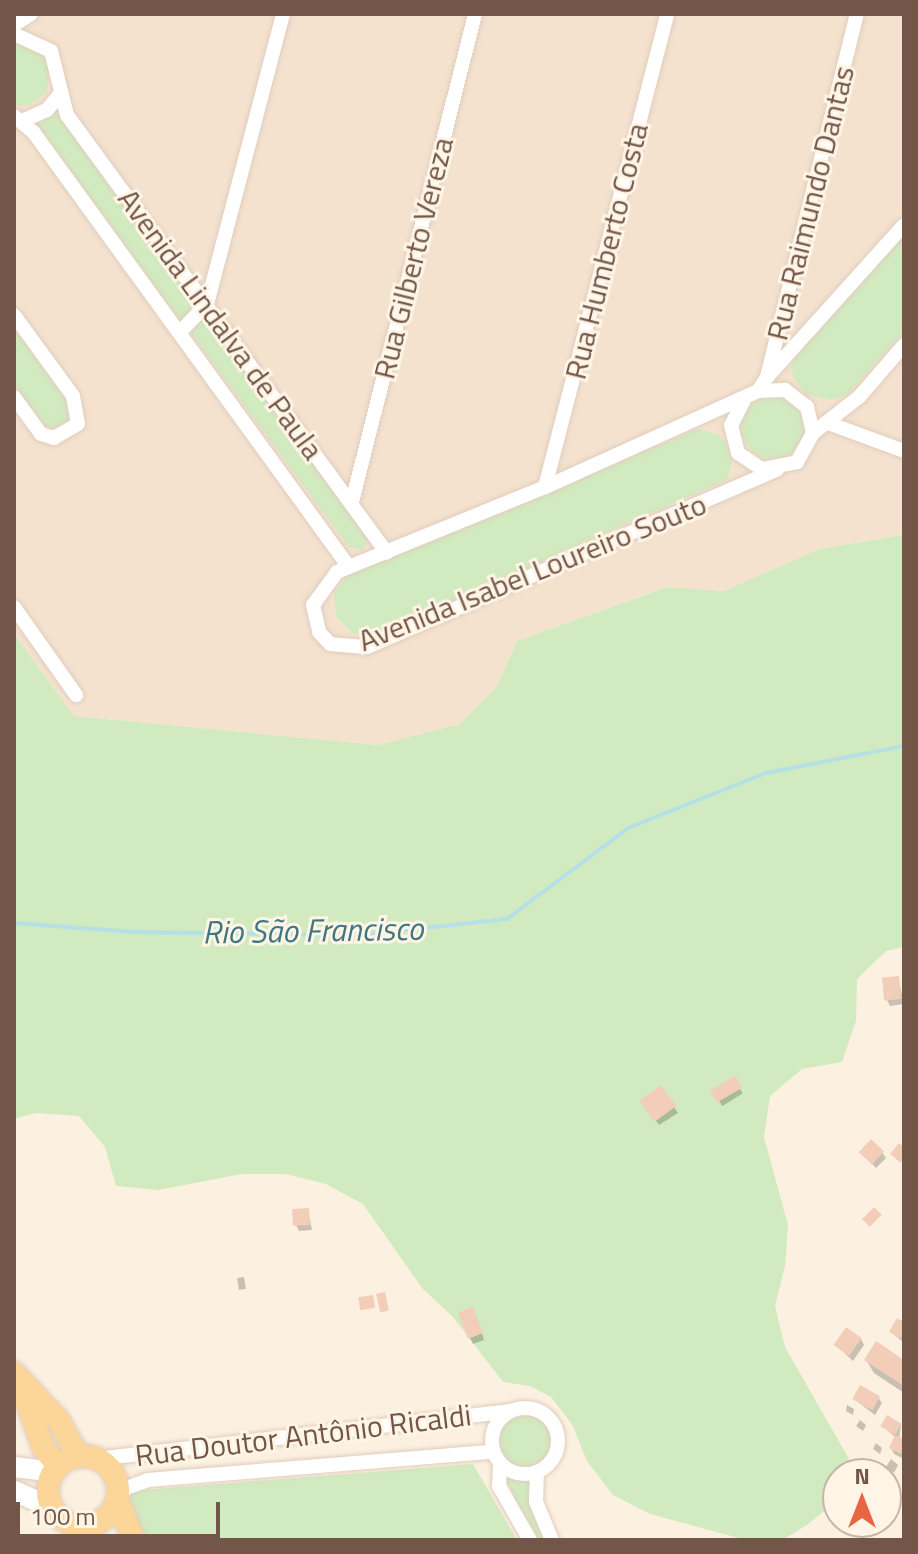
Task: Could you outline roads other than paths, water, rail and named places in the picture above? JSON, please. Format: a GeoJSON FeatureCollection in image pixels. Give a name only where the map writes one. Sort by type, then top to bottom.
{"type":"FeatureCollection","features":[{"type":"Feature","properties":{"kind":"main road"},"geometry":{"type":"LineString","coordinates":[[17,1378],[59,1421],[87,1458],[114,1475],[134,1540]]}},
{"type":"Feature","properties":{"kind":"main road"},"geometry":{"type":"LineString","coordinates":[[17,1378],[43,1447],[56,1470]]}},
{"type":"Feature","properties":{"kind":"main road"},"geometry":{"type":"LineString","coordinates":[[14,1467],[56,1470],[87,1458]]}},
{"type":"Feature","properties":{"kind":"main road"},"geometry":{"type":"LineString","coordinates":[[53,1508],[48,1490],[56,1470]]}},
{"type":"Feature","properties":{"kind":"main road"},"geometry":{"type":"LineString","coordinates":[[14,1491],[53,1508],[98,1540]]}},
{"type":"Feature","properties":{"kind":"main road"},"geometry":{"type":"LineString","coordinates":[[80,1526],[99,1522],[118,1495]]}},
{"type":"Feature","properties":{"kind":"street"},"geometry":{"type":"LineString","coordinates":[[14,25],[31,14]]}},
{"type":"Feature","properties":{"kind":"street"},"geometry":{"type":"LineString","coordinates":[[180,332],[207,304],[283,14]]}},
{"type":"Feature","properties":{"kind":"street","name":"Rua Gilberto Vereza"},"geometry":{"type":"LineString","coordinates":[[352,502],[475,14]]}},
{"type":"Feature","properties":{"kind":"street","name":"Rua Humberto Costa"},"geometry":{"type":"LineString","coordinates":[[545,487],[667,14]]}},
{"type":"Feature","properties":{"kind":"street","name":"Rua Raimundo Dantas"},"geometry":{"type":"LineString","coordinates":[[758,391],[767,377],[857,14]]}},
{"type":"Feature","properties":{"kind":"street","name":"Avenida Lindalva de Paula"},"geometry":{"type":"LineString","coordinates":[[14,34],[51,51],[59,68],[59,95],[67,115],[387,553]]}},
{"type":"Feature","properties":{"kind":"street","name":"Avenida Lindalva de Paula"},"geometry":{"type":"LineString","coordinates":[[59,95],[47,110],[18,119],[180,332],[349,567]]}},
{"type":"Feature","properties":{"kind":"street"},"geometry":{"type":"LineString","coordinates":[[767,377],[904,225]]}},
{"type":"Feature","properties":{"kind":"street"},"geometry":{"type":"LineString","coordinates":[[14,315],[73,396],[79,410],[78,424],[70,433],[54,438],[41,434],[14,397]]}},
{"type":"Feature","properties":{"kind":"street"},"geometry":{"type":"LineString","coordinates":[[758,391],[771,388],[797,397],[807,407],[813,433],[860,396],[904,345]]}},
{"type":"Feature","properties":{"kind":"street","name":"Avenida Isabel Loureiro Souto"},"geometry":{"type":"LineString","coordinates":[[758,391],[744,400],[545,487],[349,567],[321,589],[312,617],[330,644],[348,650],[381,641],[797,462],[813,433]]}},
{"type":"Feature","properties":{"kind":"street"},"geometry":{"type":"LineString","coordinates":[[744,400],[735,411],[732,440],[749,463],[777,470]]}},
{"type":"Feature","properties":{"kind":"street"},"geometry":{"type":"LineString","coordinates":[[828,423],[904,451]]}},
{"type":"Feature","properties":{"kind":"street"},"geometry":{"type":"LineString","coordinates":[[14,607],[76,695]]}},
{"type":"Feature","properties":{"kind":"street"},"geometry":{"type":"LineString","coordinates":[[511,1411],[542,1412],[556,1428],[553,1459],[537,1472],[519,1474],[496,1457],[496,1426],[511,1411]]}},
{"type":"Feature","properties":{"kind":"street","name":"Rua Doutor Antônio Ricaldi"},"geometry":{"type":"LineString","coordinates":[[87,1458],[511,1411]]}},
{"type":"Feature","properties":{"kind":"street","name":"Rua Doutor Antônio Ricaldi"},"geometry":{"type":"LineString","coordinates":[[118,1495],[158,1478],[496,1457],[499,1486],[530,1540]]}},
{"type":"Feature","properties":{"kind":"street"},"geometry":{"type":"LineString","coordinates":[[537,1472],[536,1502],[552,1540]]}},
{"type":"Feature","properties":{"kind":"waterway","name":"Rio São Francisco"},"geometry":{"type":"LineString","coordinates":[[14,923],[134,932],[361,935],[507,919],[628,828],[766,773],[904,746]]}}]}
